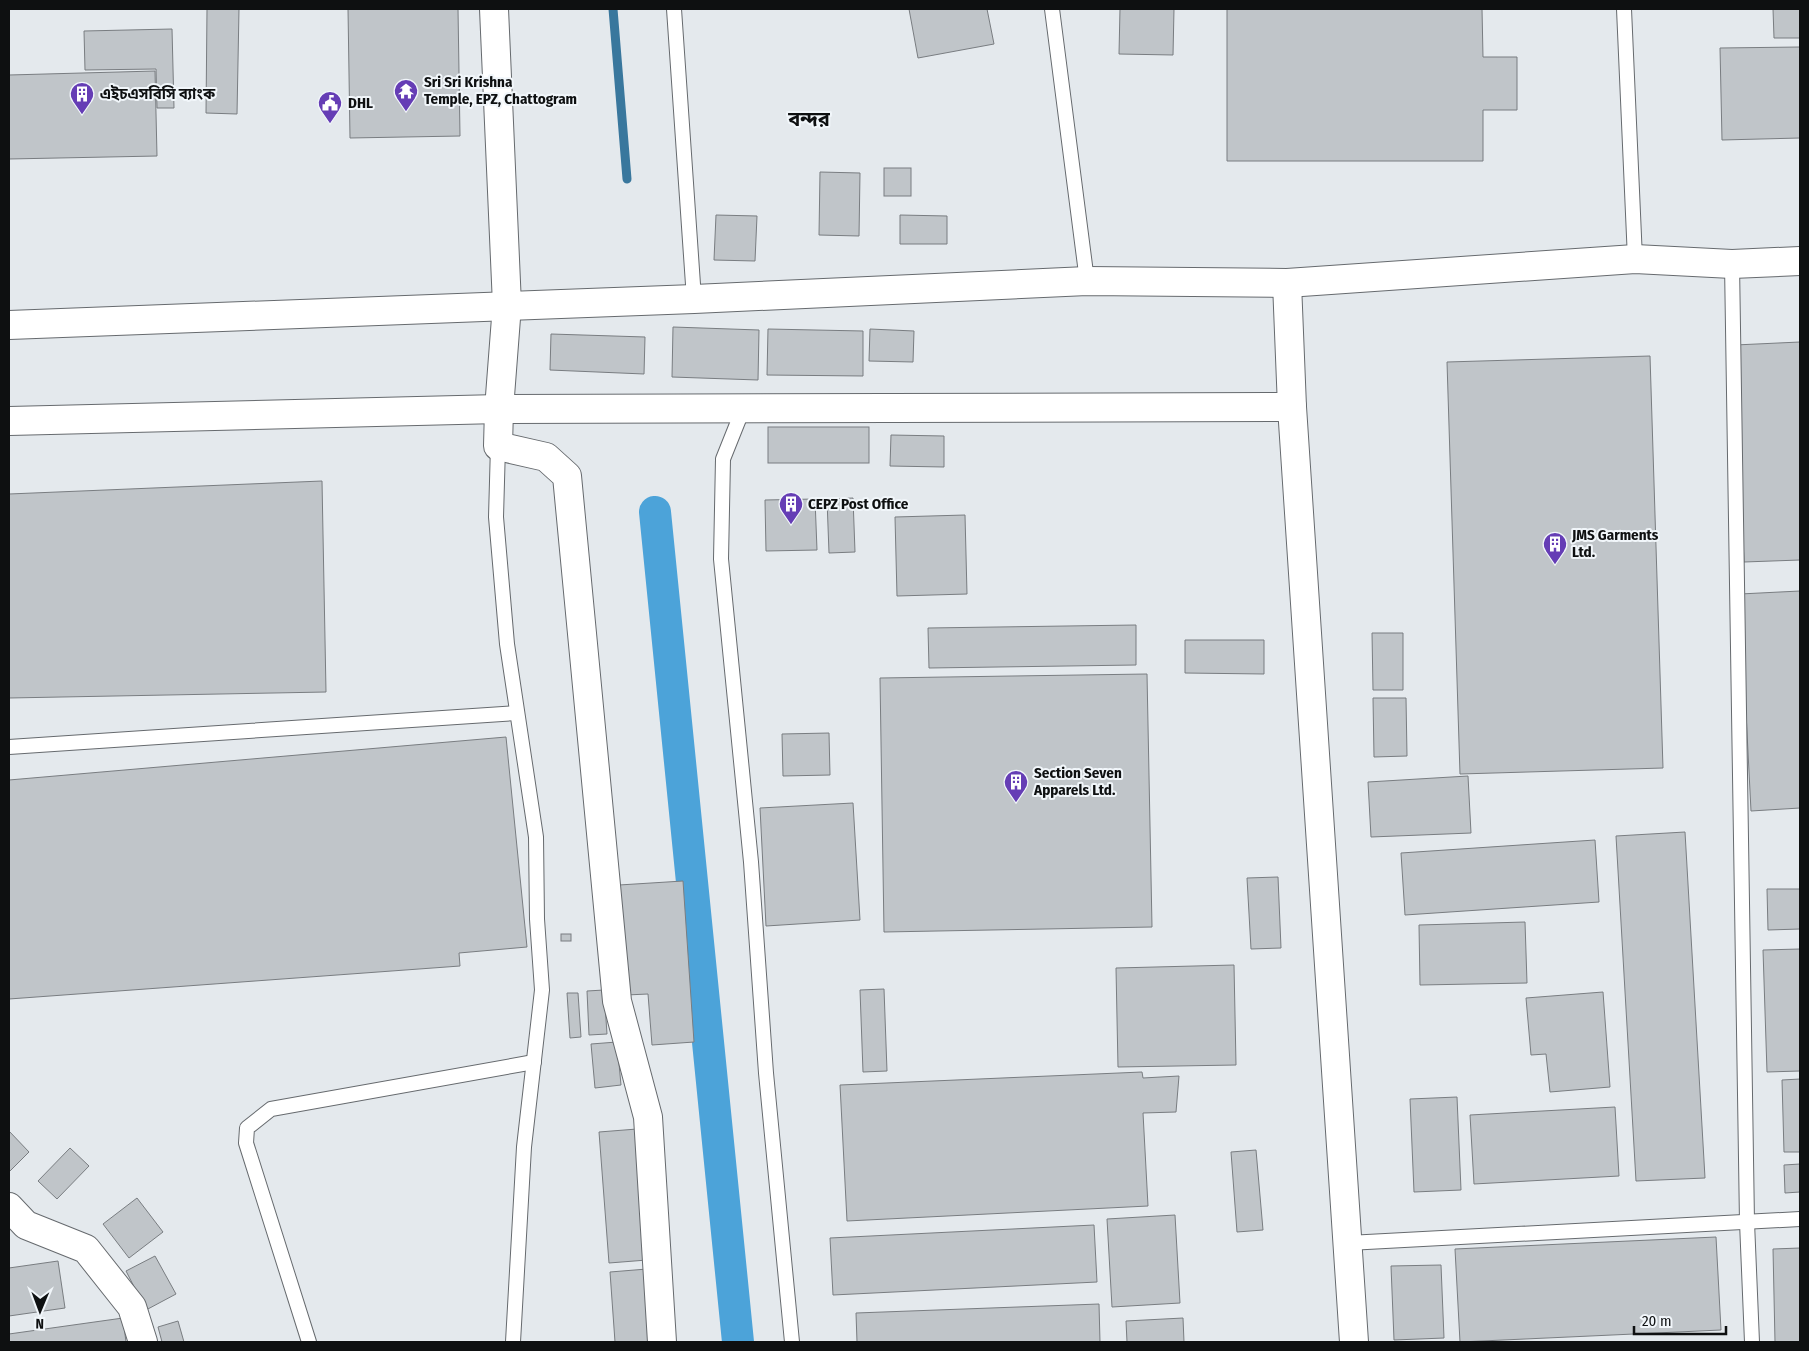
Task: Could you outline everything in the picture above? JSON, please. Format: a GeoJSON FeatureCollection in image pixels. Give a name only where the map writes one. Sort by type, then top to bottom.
{"type":"FeatureCollection","features":[{"type":"Feature","properties":{"kind":"street"},"geometry":{"type":"LineString","coordinates":[[494,9],[507,305],[498,446],[546,457],[567,476],[616,1001],[648,1117],[662,1342]]}},
{"type":"Feature","properties":{"kind":"street"},"geometry":{"type":"LineString","coordinates":[[9,325],[694,299],[1087,281],[1287,283],[1635,259],[1732,264],[1800,261]]}},
{"type":"Feature","properties":{"kind":"street"},"geometry":{"type":"LineString","coordinates":[[1287,283],[1292,407],[1354,1342]]}},
{"type":"Feature","properties":{"kind":"street"},"geometry":{"type":"LineString","coordinates":[[9,421],[499,409],[1292,407]]}},
{"type":"Feature","properties":{"kind":"street"},"geometry":{"type":"LineString","coordinates":[[9,1206],[26,1225],[86,1249],[132,1307],[143,1342]]}},
{"type":"Feature","properties":{"kind":"lane"},"geometry":{"type":"LineString","coordinates":[[674,9],[694,299]]}},
{"type":"Feature","properties":{"kind":"lane"},"geometry":{"type":"LineString","coordinates":[[1052,9],[1087,281]]}},
{"type":"Feature","properties":{"kind":"lane"},"geometry":{"type":"LineString","coordinates":[[1624,9],[1635,259]]}},
{"type":"Feature","properties":{"kind":"lane"},"geometry":{"type":"LineString","coordinates":[[1732,264],[1747,1222],[1752,1342]]}},
{"type":"Feature","properties":{"kind":"lane"},"geometry":{"type":"LineString","coordinates":[[743,408],[723,459],[721,559],[750,862],[766,1073],[792,1342]]}},
{"type":"Feature","properties":{"kind":"lane"},"geometry":{"type":"LineString","coordinates":[[498,446],[496,517],[507,644],[536,837],[537,919],[542,990],[524,1147],[513,1342]]}},
{"type":"Feature","properties":{"kind":"lane"},"geometry":{"type":"LineString","coordinates":[[9,747],[517,713]]}},
{"type":"Feature","properties":{"kind":"lane"},"geometry":{"type":"LineString","coordinates":[[310,1342],[246,1143],[247,1128],[271,1109],[534,1062]]}},
{"type":"Feature","properties":{"kind":"lane"},"geometry":{"type":"LineString","coordinates":[[1348,1243],[1800,1219]]}},
{"type":"Feature","properties":{"kind":"building"},"geometry":{"type":"Polygon","coordinates":[[[207,9],[239,9],[237,114],[206,113],[207,9]]]}},
{"type":"Feature","properties":{"kind":"building"},"geometry":{"type":"Polygon","coordinates":[[[348,9],[458,9],[460,136],[350,138],[348,9]]]}},
{"type":"Feature","properties":{"kind":"building"},"geometry":{"type":"Polygon","coordinates":[[[909,9],[987,9],[994,44],[918,58],[909,9]]]}},
{"type":"Feature","properties":{"kind":"building"},"geometry":{"type":"Polygon","coordinates":[[[1120,9],[1174,9],[1173,55],[1119,54],[1120,9]]]}},
{"type":"Feature","properties":{"kind":"building"},"geometry":{"type":"Polygon","coordinates":[[[1227,9],[1482,9],[1483,57],[1517,57],[1517,110],[1483,110],[1483,161],[1227,161],[1227,9]]]}},
{"type":"Feature","properties":{"kind":"building"},"geometry":{"type":"Polygon","coordinates":[[[1773,9],[1800,9],[1800,38],[1774,38],[1773,9]]]}},
{"type":"Feature","properties":{"kind":"building"},"geometry":{"type":"Polygon","coordinates":[[[172,29],[174,108],[157,108],[156,69],[85,70],[84,31],[172,29]]]}},
{"type":"Feature","properties":{"kind":"building"},"geometry":{"type":"Polygon","coordinates":[[[1800,47],[1800,138],[1722,140],[1720,48],[1800,47]]]}},
{"type":"Feature","properties":{"kind":"building","name":"এইচএসবিসি ব্যাংক"},"geometry":{"type":"Polygon","coordinates":[[[155,71],[157,156],[9,159],[9,75],[155,71]]]}},
{"type":"Feature","properties":{"kind":"building"},"geometry":{"type":"Polygon","coordinates":[[[884,168],[911,168],[911,196],[884,196],[884,168]]]}},
{"type":"Feature","properties":{"kind":"building"},"geometry":{"type":"Polygon","coordinates":[[[820,172],[860,173],[859,236],[819,235],[820,172]]]}},
{"type":"Feature","properties":{"kind":"building"},"geometry":{"type":"Polygon","coordinates":[[[716,215],[757,216],[755,261],[714,260],[716,215]]]}},
{"type":"Feature","properties":{"kind":"building"},"geometry":{"type":"Polygon","coordinates":[[[900,215],[947,216],[947,244],[900,244],[900,215]]]}},
{"type":"Feature","properties":{"kind":"building"},"geometry":{"type":"Polygon","coordinates":[[[673,327],[759,330],[758,380],[672,377],[673,327]]]}},
{"type":"Feature","properties":{"kind":"building"},"geometry":{"type":"Polygon","coordinates":[[[768,329],[863,331],[863,376],[767,375],[768,329]]]}},
{"type":"Feature","properties":{"kind":"building"},"geometry":{"type":"Polygon","coordinates":[[[870,329],[914,331],[913,362],[869,361],[870,329]]]}},
{"type":"Feature","properties":{"kind":"building"},"geometry":{"type":"Polygon","coordinates":[[[551,334],[645,337],[644,374],[550,370],[551,334]]]}},
{"type":"Feature","properties":{"kind":"building"},"geometry":{"type":"Polygon","coordinates":[[[1800,342],[1800,560],[1744,562],[1735,345],[1800,342]]]}},
{"type":"Feature","properties":{"kind":"building","name":"JMS Garments Ltd."},"geometry":{"type":"Polygon","coordinates":[[[1650,356],[1663,768],[1460,774],[1447,362],[1650,356]]]}},
{"type":"Feature","properties":{"kind":"building"},"geometry":{"type":"Polygon","coordinates":[[[768,427],[869,427],[869,463],[768,463],[768,427]]]}},
{"type":"Feature","properties":{"kind":"building"},"geometry":{"type":"Polygon","coordinates":[[[891,435],[944,436],[944,467],[890,466],[891,435]]]}},
{"type":"Feature","properties":{"kind":"building"},"geometry":{"type":"Polygon","coordinates":[[[322,481],[326,692],[9,698],[9,494],[322,481]]]}},
{"type":"Feature","properties":{"kind":"building"},"geometry":{"type":"Polygon","coordinates":[[[853,498],[855,552],[829,553],[827,499],[853,498]]]}},
{"type":"Feature","properties":{"kind":"building","name":"CEPZ Post Office"},"geometry":{"type":"Polygon","coordinates":[[[815,499],[817,550],[766,551],[765,500],[815,499]]]}},
{"type":"Feature","properties":{"kind":"building"},"geometry":{"type":"Polygon","coordinates":[[[965,515],[967,594],[897,596],[895,517],[965,515]]]}},
{"type":"Feature","properties":{"kind":"building"},"geometry":{"type":"Polygon","coordinates":[[[1800,591],[1800,808],[1751,811],[1740,594],[1800,591]]]}},
{"type":"Feature","properties":{"kind":"building"},"geometry":{"type":"Polygon","coordinates":[[[1136,625],[1136,665],[929,668],[928,628],[1136,625]]]}},
{"type":"Feature","properties":{"kind":"building"},"geometry":{"type":"Polygon","coordinates":[[[1372,633],[1403,633],[1403,690],[1373,690],[1372,633]]]}},
{"type":"Feature","properties":{"kind":"building"},"geometry":{"type":"Polygon","coordinates":[[[1185,640],[1264,640],[1264,674],[1185,673],[1185,640]]]}},
{"type":"Feature","properties":{"kind":"building","name":"Section Seven Apparels Ltd."},"geometry":{"type":"Polygon","coordinates":[[[1147,674],[1152,927],[884,932],[880,678],[1147,674]]]}},
{"type":"Feature","properties":{"kind":"building"},"geometry":{"type":"Polygon","coordinates":[[[1373,698],[1406,698],[1407,756],[1374,757],[1373,698]]]}},
{"type":"Feature","properties":{"kind":"building"},"geometry":{"type":"Polygon","coordinates":[[[829,733],[830,775],[783,776],[782,734],[829,733]]]}},
{"type":"Feature","properties":{"kind":"building"},"geometry":{"type":"Polygon","coordinates":[[[506,737],[527,947],[459,953],[460,966],[9,999],[9,780],[506,737]]]}},
{"type":"Feature","properties":{"kind":"building"},"geometry":{"type":"Polygon","coordinates":[[[1468,776],[1471,833],[1371,837],[1368,782],[1468,776]]]}},
{"type":"Feature","properties":{"kind":"building"},"geometry":{"type":"Polygon","coordinates":[[[853,803],[860,920],[766,926],[760,808],[853,803]]]}},
{"type":"Feature","properties":{"kind":"building"},"geometry":{"type":"Polygon","coordinates":[[[1685,832],[1705,1178],[1636,1181],[1616,836],[1685,832]]]}},
{"type":"Feature","properties":{"kind":"building"},"geometry":{"type":"Polygon","coordinates":[[[1595,840],[1599,902],[1405,915],[1401,853],[1595,840]]]}},
{"type":"Feature","properties":{"kind":"building"},"geometry":{"type":"Polygon","coordinates":[[[1278,877],[1281,948],[1251,949],[1247,878],[1278,877]]]}},
{"type":"Feature","properties":{"kind":"building"},"geometry":{"type":"Polygon","coordinates":[[[683,881],[694,1042],[652,1045],[648,994],[626,995],[619,885],[683,881]]]}},
{"type":"Feature","properties":{"kind":"building"},"geometry":{"type":"Polygon","coordinates":[[[1767,889],[1800,889],[1800,929],[1768,930],[1767,889]]]}},
{"type":"Feature","properties":{"kind":"building"},"geometry":{"type":"Polygon","coordinates":[[[1525,922],[1527,983],[1420,985],[1419,925],[1525,922]]]}},
{"type":"Feature","properties":{"kind":"building"},"geometry":{"type":"Polygon","coordinates":[[[561,934],[571,934],[571,941],[561,941],[561,934]]]}},
{"type":"Feature","properties":{"kind":"building"},"geometry":{"type":"Polygon","coordinates":[[[1800,949],[1800,1071],[1767,1072],[1763,950],[1800,949]]]}},
{"type":"Feature","properties":{"kind":"building"},"geometry":{"type":"Polygon","coordinates":[[[1234,965],[1236,1065],[1118,1067],[1116,968],[1234,965]]]}},
{"type":"Feature","properties":{"kind":"building"},"geometry":{"type":"Polygon","coordinates":[[[884,989],[887,1071],[863,1072],[860,990],[884,989]]]}},
{"type":"Feature","properties":{"kind":"building"},"geometry":{"type":"Polygon","coordinates":[[[604,990],[607,1034],[589,1035],[587,991],[604,990]]]}},
{"type":"Feature","properties":{"kind":"building"},"geometry":{"type":"Polygon","coordinates":[[[1603,992],[1610,1087],[1550,1092],[1546,1054],[1531,1055],[1526,998],[1603,992]]]}},
{"type":"Feature","properties":{"kind":"building"},"geometry":{"type":"Polygon","coordinates":[[[567,993],[578,993],[581,1037],[570,1038],[567,993]]]}},
{"type":"Feature","properties":{"kind":"building"},"geometry":{"type":"Polygon","coordinates":[[[617,1042],[621,1085],[595,1088],[591,1044],[617,1042]]]}},
{"type":"Feature","properties":{"kind":"building"},"geometry":{"type":"Polygon","coordinates":[[[1142,1072],[1143,1078],[1179,1076],[1176,1112],[1143,1113],[1148,1206],[847,1221],[840,1085],[1142,1072]]]}},
{"type":"Feature","properties":{"kind":"building"},"geometry":{"type":"Polygon","coordinates":[[[1800,1079],[1800,1152],[1784,1152],[1782,1080],[1800,1079]]]}},
{"type":"Feature","properties":{"kind":"building"},"geometry":{"type":"Polygon","coordinates":[[[1457,1097],[1461,1190],[1414,1192],[1410,1099],[1457,1097]]]}},
{"type":"Feature","properties":{"kind":"building"},"geometry":{"type":"Polygon","coordinates":[[[1615,1107],[1619,1176],[1474,1184],[1470,1115],[1615,1107]]]}},
{"type":"Feature","properties":{"kind":"building"},"geometry":{"type":"Polygon","coordinates":[[[637,1129],[647,1260],[609,1263],[599,1132],[637,1129]]]}},
{"type":"Feature","properties":{"kind":"building"},"geometry":{"type":"Polygon","coordinates":[[[9,1131],[29,1152],[9,1172],[9,1131]]]}},
{"type":"Feature","properties":{"kind":"building"},"geometry":{"type":"Polygon","coordinates":[[[70,1148],[89,1166],[57,1199],[38,1181],[70,1148]]]}},
{"type":"Feature","properties":{"kind":"building"},"geometry":{"type":"Polygon","coordinates":[[[1256,1150],[1263,1230],[1237,1232],[1231,1152],[1256,1150]]]}},
{"type":"Feature","properties":{"kind":"building"},"geometry":{"type":"Polygon","coordinates":[[[1800,1164],[1800,1192],[1785,1193],[1784,1165],[1800,1164]]]}},
{"type":"Feature","properties":{"kind":"building"},"geometry":{"type":"Polygon","coordinates":[[[137,1198],[163,1232],[129,1258],[103,1224],[137,1198]]]}},
{"type":"Feature","properties":{"kind":"building"},"geometry":{"type":"Polygon","coordinates":[[[1175,1215],[1180,1303],[1112,1307],[1107,1219],[1175,1215]]]}},
{"type":"Feature","properties":{"kind":"building"},"geometry":{"type":"Polygon","coordinates":[[[1094,1225],[1097,1282],[833,1295],[830,1238],[1094,1225]]]}},
{"type":"Feature","properties":{"kind":"building"},"geometry":{"type":"Polygon","coordinates":[[[1716,1237],[1721,1330],[1460,1342],[1455,1249],[1716,1237]]]}},
{"type":"Feature","properties":{"kind":"building"},"geometry":{"type":"Polygon","coordinates":[[[1800,1248],[1800,1342],[1775,1342],[1773,1249],[1800,1248]]]}},
{"type":"Feature","properties":{"kind":"building"},"geometry":{"type":"Polygon","coordinates":[[[155,1256],[176,1294],[146,1310],[126,1271],[155,1256]]]}},
{"type":"Feature","properties":{"kind":"building"},"geometry":{"type":"Polygon","coordinates":[[[58,1261],[65,1308],[9,1316],[9,1268],[58,1261]]]}},
{"type":"Feature","properties":{"kind":"building"},"geometry":{"type":"Polygon","coordinates":[[[1441,1265],[1444,1338],[1394,1340],[1391,1266],[1441,1265]]]}},
{"type":"Feature","properties":{"kind":"building"},"geometry":{"type":"Polygon","coordinates":[[[647,1269],[652,1342],[615,1342],[610,1272],[647,1269]]]}},
{"type":"Feature","properties":{"kind":"building"},"geometry":{"type":"Polygon","coordinates":[[[1099,1304],[1100,1342],[857,1342],[856,1313],[1099,1304]]]}},
{"type":"Feature","properties":{"kind":"building"},"geometry":{"type":"Polygon","coordinates":[[[123,1318],[126,1342],[9,1342],[9,1334],[123,1318]]]}},
{"type":"Feature","properties":{"kind":"building"},"geometry":{"type":"Polygon","coordinates":[[[1183,1318],[1184,1342],[1127,1342],[1126,1321],[1183,1318]]]}},
{"type":"Feature","properties":{"kind":"building"},"geometry":{"type":"Polygon","coordinates":[[[178,1321],[184,1342],[162,1342],[158,1327],[178,1321]]]}},
{"type":"Feature","properties":{"kind":"waterway"},"geometry":{"type":"LineString","coordinates":[[613,9],[627,179]]}},
{"type":"Feature","properties":{"kind":"waterway"},"geometry":{"type":"LineString","coordinates":[[655,512],[738,1342]]}},
{"type":"Feature","properties":{"kind":"place","name":"Sri Sri Krishna Temple, EPZ, Chattogram"},"geometry":{"type":"Point","coordinates":[406,112]}},
{"type":"Feature","properties":{"kind":"place","name":"এইচএসবিসি ব্যাংক"},"geometry":{"type":"Point","coordinates":[82,115]}},
{"type":"Feature","properties":{"kind":"place","name":"DHL"},"geometry":{"type":"Point","coordinates":[330,124]}},
{"type":"Feature","properties":{"kind":"place","name":"CEPZ Post Office"},"geometry":{"type":"Point","coordinates":[791,525]}},
{"type":"Feature","properties":{"kind":"place","name":"JMS Garments Ltd."},"geometry":{"type":"Point","coordinates":[1555,565]}},
{"type":"Feature","properties":{"kind":"place","name":"Section Seven Apparels Ltd."},"geometry":{"type":"Point","coordinates":[1016,803]}},
{"type":"Feature","properties":{"kind":"district","name":"বন্দর"},"geometry":{"type":"Point","coordinates":[809,119]}}]}
